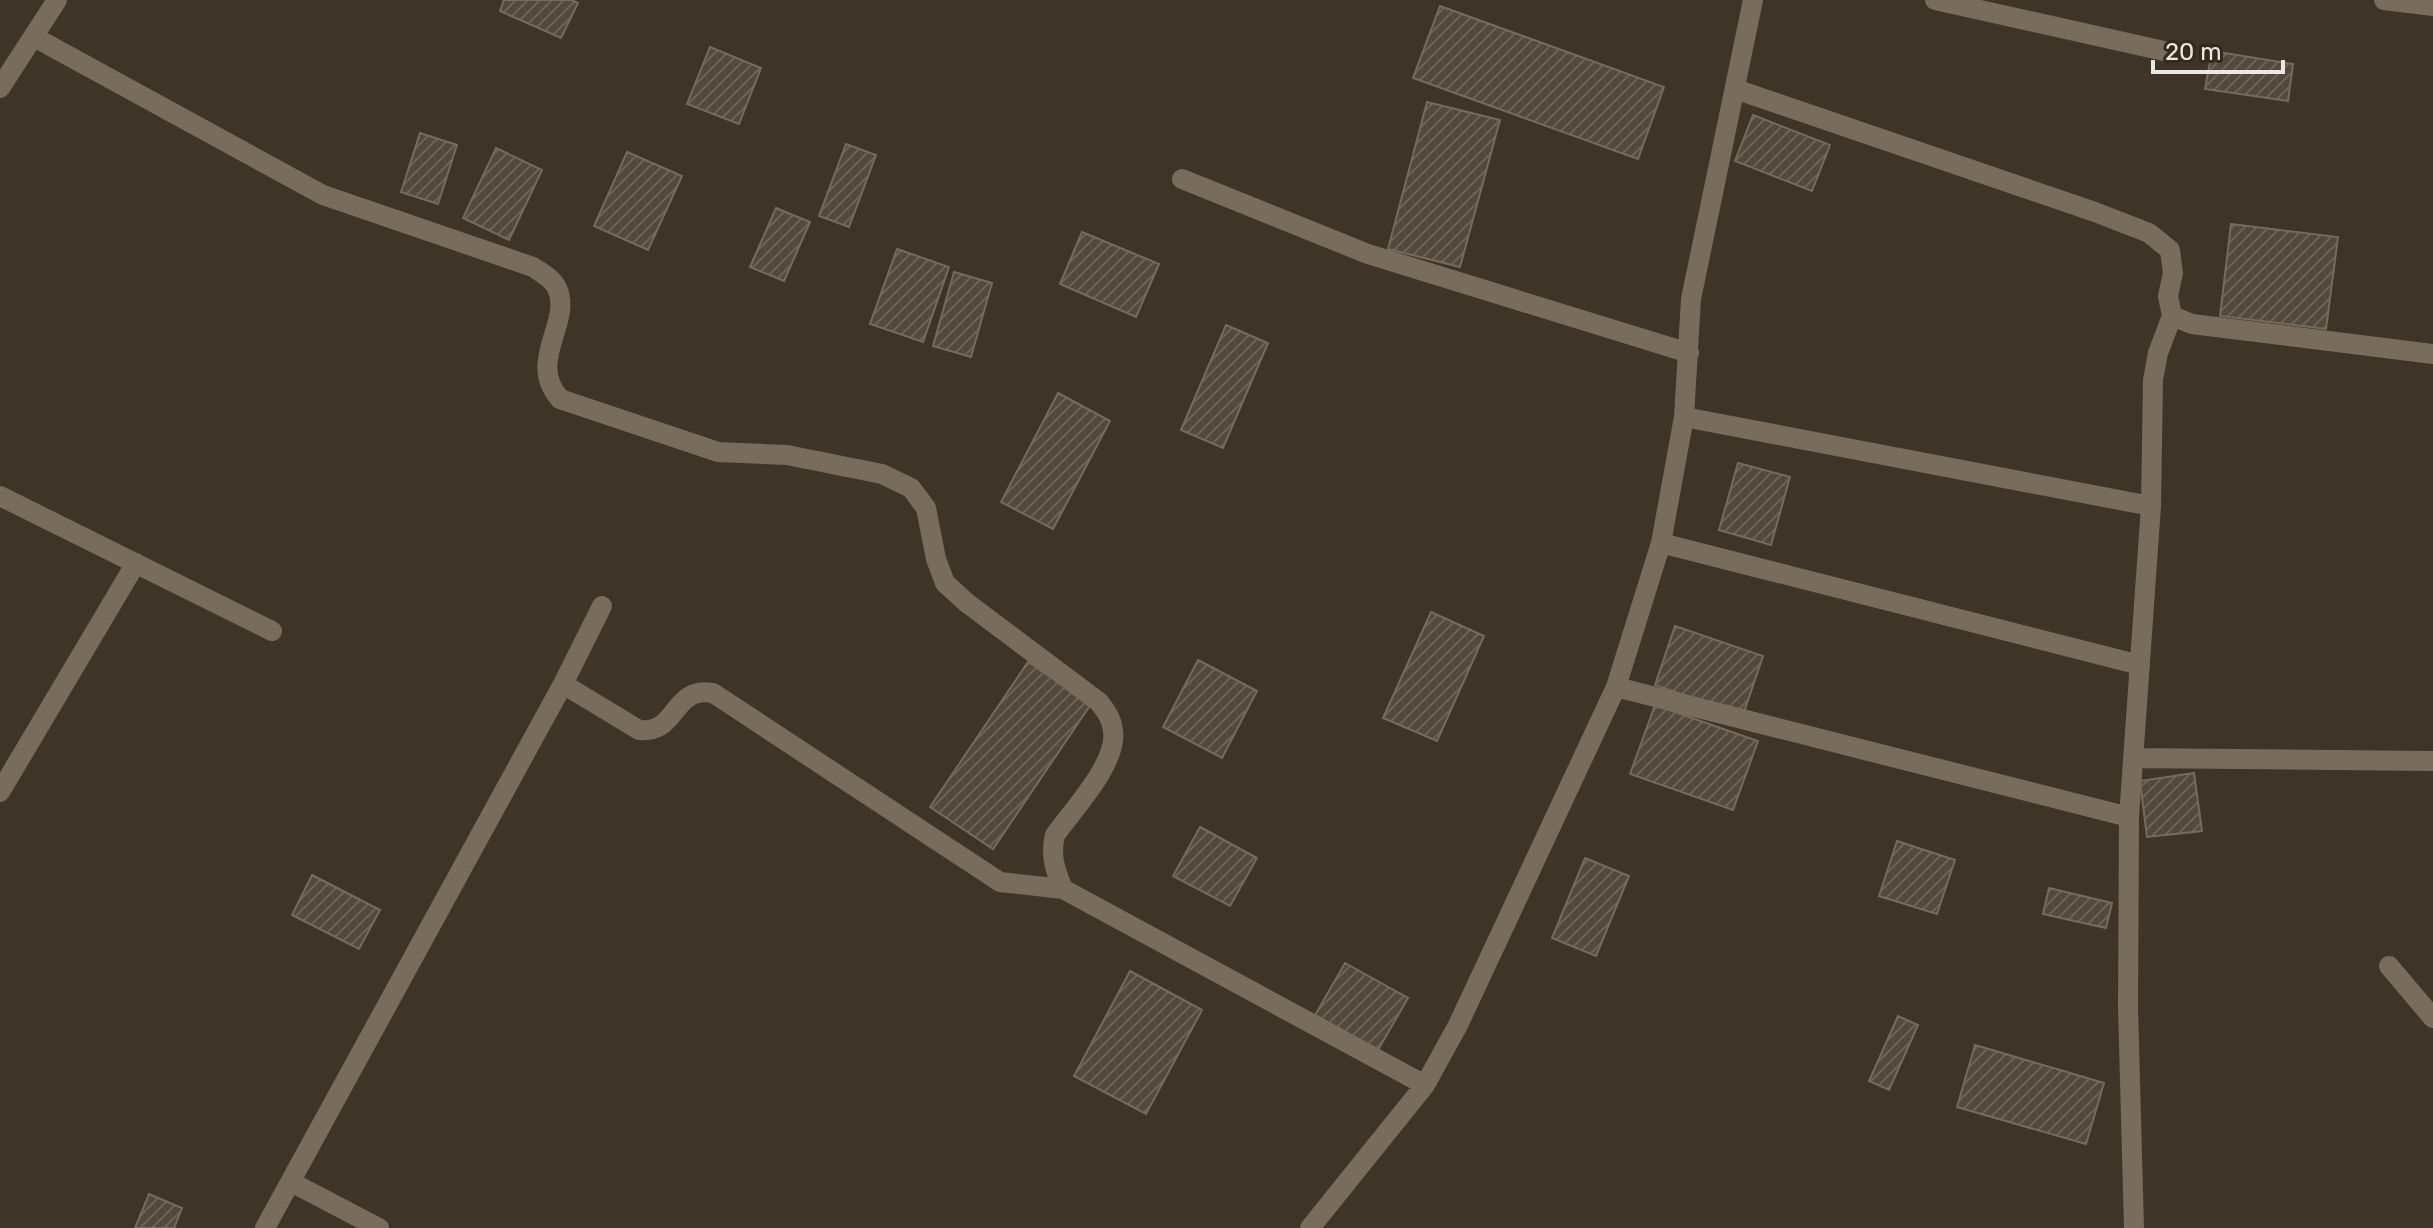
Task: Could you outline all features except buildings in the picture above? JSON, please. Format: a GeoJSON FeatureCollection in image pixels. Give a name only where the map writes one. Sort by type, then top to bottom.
{"type":"FeatureCollection","features":[{"type":"Feature","properties":{"kind":"street"},"geometry":{"type":"LineString","coordinates":[[0,88],[57,0]]}},
{"type":"Feature","properties":{"kind":"street"},"geometry":{"type":"LineString","coordinates":[[1310,1228],[1425,1085],[1458,1025],[1616,687],[1661,543],[1684,417],[1691,299],[1753,0]]}},
{"type":"Feature","properties":{"kind":"street"},"geometry":{"type":"LineString","coordinates":[[1935,0],[2173,53]]}},
{"type":"Feature","properties":{"kind":"street"},"geometry":{"type":"LineString","coordinates":[[2384,0],[2433,6]]}},
{"type":"Feature","properties":{"kind":"street"},"geometry":{"type":"LineString","coordinates":[[34,37],[323,195],[533,267],[549,278],[558,290],[559,307],[547,362],[551,389],[560,399],[718,452],[787,455],[882,474],[911,488],[926,508],[936,559],[945,583],[1099,702],[1109,716],[1114,733],[1109,758],[1055,835],[1052,848],[1054,870],[1063,889]]}},
{"type":"Feature","properties":{"kind":"street"},"geometry":{"type":"LineString","coordinates":[[1735,89],[2095,212],[2149,233],[2170,250],[2173,273],[2168,296],[2172,316],[2158,353],[2153,380],[2151,506],[2129,817],[2128,1007],[2134,1228]]}},
{"type":"Feature","properties":{"kind":"street"},"geometry":{"type":"LineString","coordinates":[[1182,179],[1368,254],[1689,353]]}},
{"type":"Feature","properties":{"kind":"street"},"geometry":{"type":"LineString","coordinates":[[2172,316],[2192,324],[2433,354]]}},
{"type":"Feature","properties":{"kind":"street"},"geometry":{"type":"LineString","coordinates":[[1684,417],[2151,506]]}},
{"type":"Feature","properties":{"kind":"street"},"geometry":{"type":"LineString","coordinates":[[0,496],[272,631]]}},
{"type":"Feature","properties":{"kind":"street"},"geometry":{"type":"LineString","coordinates":[[1661,543],[2140,665]]}},
{"type":"Feature","properties":{"kind":"street"},"geometry":{"type":"LineString","coordinates":[[0,792],[136,563]]}},
{"type":"Feature","properties":{"kind":"street"},"geometry":{"type":"LineString","coordinates":[[265,1228],[563,684],[602,606]]}},
{"type":"Feature","properties":{"kind":"street"},"geometry":{"type":"LineString","coordinates":[[563,684],[639,730],[652,731],[665,724],[688,695],[699,690],[713,693],[1000,882],[1063,889],[1425,1085]]}},
{"type":"Feature","properties":{"kind":"street"},"geometry":{"type":"LineString","coordinates":[[1616,687],[2129,817]]}},
{"type":"Feature","properties":{"kind":"street"},"geometry":{"type":"LineString","coordinates":[[2133,758],[2433,761]]}},
{"type":"Feature","properties":{"kind":"street"},"geometry":{"type":"LineString","coordinates":[[2389,966],[2433,1018]]}},
{"type":"Feature","properties":{"kind":"street"},"geometry":{"type":"LineString","coordinates":[[291,1182],[379,1228]]}}]}
